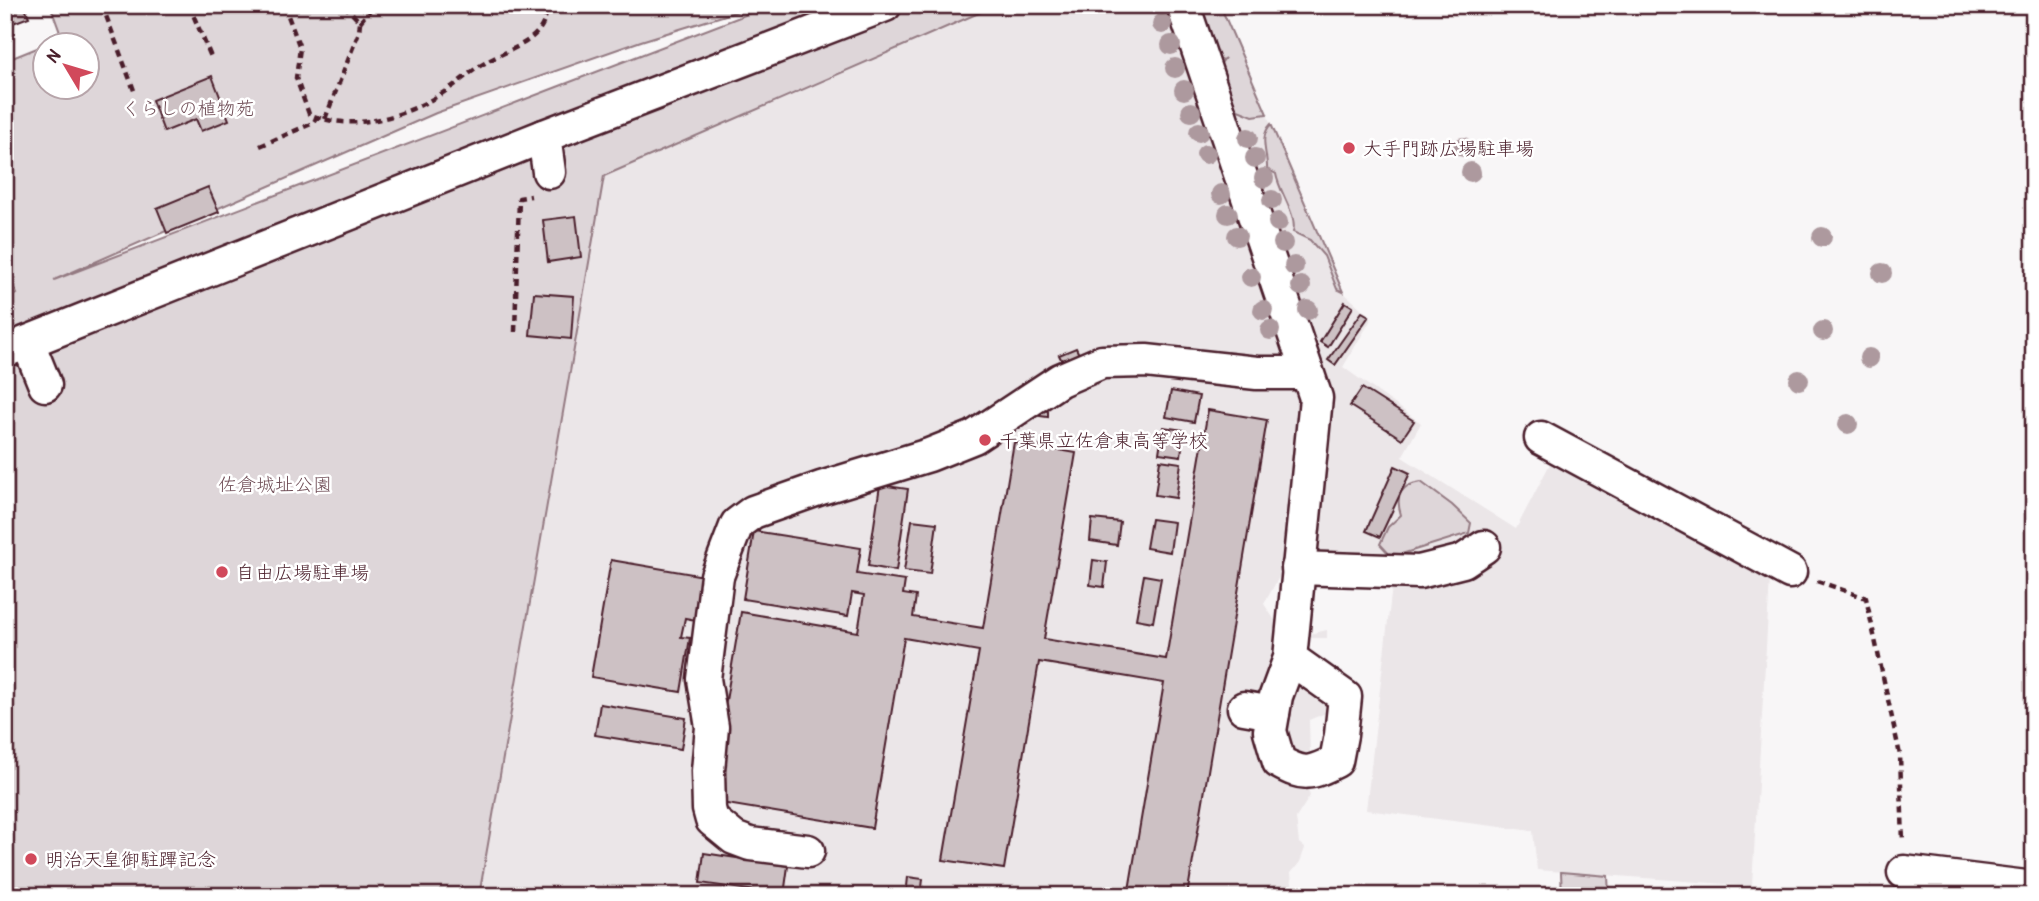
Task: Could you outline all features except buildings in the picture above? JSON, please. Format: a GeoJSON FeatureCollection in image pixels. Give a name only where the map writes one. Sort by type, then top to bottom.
{"type":"FeatureCollection","features":[{"type":"Feature","properties":{"kind":"street"},"geometry":{"type":"LineString","coordinates":[[45,385],[17,347],[544,136],[885,5]]}},
{"type":"Feature","properties":{"kind":"street"},"geometry":{"type":"LineString","coordinates":[[1182,5],[1316,398],[1290,658],[1276,696],[1259,710],[1270,731],[1279,762],[1297,772],[1315,772],[1336,761],[1342,734],[1345,697],[1290,658]]}},
{"type":"Feature","properties":{"kind":"street"},"geometry":{"type":"LineString","coordinates":[[544,136],[544,183]]}},
{"type":"Feature","properties":{"kind":"street"},"geometry":{"type":"LineString","coordinates":[[808,851],[750,844],[734,838],[712,820],[709,809],[708,771],[712,727],[704,679],[717,576],[737,524],[753,512],[929,455],[974,437],[1060,380],[1102,362],[1146,360],[1257,373],[1306,373]]}},
{"type":"Feature","properties":{"kind":"street"},"geometry":{"type":"LineString","coordinates":[[1541,438],[1790,572]]}},
{"type":"Feature","properties":{"kind":"street"},"geometry":{"type":"LineString","coordinates":[[1298,568],[1419,572],[1463,561],[1484,547]]}},
{"type":"Feature","properties":{"kind":"street"},"geometry":{"type":"LineString","coordinates":[[1904,872],[2034,888]]}},
{"type":"Feature","properties":{"kind":"path"},"geometry":{"type":"LineString","coordinates":[[102,5],[135,93]]}},
{"type":"Feature","properties":{"kind":"path"},"geometry":{"type":"LineString","coordinates":[[189,5],[211,57]]}},
{"type":"Feature","properties":{"kind":"path"},"geometry":{"type":"LineString","coordinates":[[284,5],[300,48],[296,78],[309,114],[346,122],[407,112],[451,88],[476,68],[520,47],[537,33],[547,13],[546,5]]}},
{"type":"Feature","properties":{"kind":"path"},"geometry":{"type":"LineString","coordinates":[[344,5],[360,22]]}},
{"type":"Feature","properties":{"kind":"path"},"geometry":{"type":"LineString","coordinates":[[325,119],[351,56],[360,22],[374,5]]}},
{"type":"Feature","properties":{"kind":"path"},"geometry":{"type":"LineString","coordinates":[[547,13],[621,5]]}},
{"type":"Feature","properties":{"kind":"path"},"geometry":{"type":"LineString","coordinates":[[260,146],[313,123],[317,117]]}},
{"type":"Feature","properties":{"kind":"path"},"geometry":{"type":"LineString","coordinates":[[515,332],[519,198],[544,183]]}},
{"type":"Feature","properties":{"kind":"path"},"geometry":{"type":"LineString","coordinates":[[1790,572],[1866,598],[1900,755],[1904,872]]}},
{"type":"Feature","properties":{"kind":"shaded area","name":"千葉県立佐倉東高等学校"},"geometry":{"type":"Polygon","coordinates":[[[997,5],[1220,5],[1343,292],[1372,318],[1343,367],[1421,423],[1402,457],[1516,529],[1552,460],[1770,579],[1752,886],[1537,870],[1533,831],[1366,810],[1392,586],[1288,561],[1264,604],[1280,628],[1296,637],[1327,630],[1327,638],[1310,638],[1304,648],[1327,698],[1328,712],[1309,720],[1307,786],[1310,796],[1296,818],[1299,843],[1305,848],[1300,862],[1291,873],[1293,896],[479,896],[604,176],[997,5]]]}},
{"type":"Feature","properties":{"kind":"green space","name":"佐倉城址公園"},"geometry":{"type":"Polygon","coordinates":[[[50,5],[758,5],[641,41],[436,113],[54,280],[771,5],[997,5],[604,176],[479,896],[5,896],[5,298],[17,294],[5,271],[5,61],[32,50],[32,102],[102,102],[102,32],[60,32],[50,5]]]}},
{"type":"Feature","properties":{"kind":"green space"},"geometry":{"type":"Polygon","coordinates":[[[1189,5],[1220,5],[1267,114],[1253,116],[1238,110],[1224,85],[1219,66],[1225,58],[1217,63],[1189,5]]]}},
{"type":"Feature","properties":{"kind":"green space"},"geometry":{"type":"Polygon","coordinates":[[[1271,124],[1343,292],[1337,289],[1324,256],[1310,240],[1293,232],[1291,211],[1276,174],[1267,169],[1264,140],[1271,124]]]}},
{"type":"Feature","properties":{"kind":"green space"},"geometry":{"type":"Polygon","coordinates":[[[1421,482],[1471,523],[1469,533],[1392,557],[1380,544],[1388,527],[1401,515],[1401,492],[1408,486],[1421,482]]]}},
{"type":"Feature","properties":{"kind":"green space"},"geometry":{"type":"Polygon","coordinates":[[[1561,872],[1608,876],[1609,896],[1562,896],[1561,872]]]}},
{"type":"Feature","properties":{"kind":"place","name":"大手門跡広場駐車場"},"geometry":{"type":"Point","coordinates":[1349,148]}},
{"type":"Feature","properties":{"kind":"place","name":"千葉県立佐倉東高等学校"},"geometry":{"type":"Point","coordinates":[985,440]}},
{"type":"Feature","properties":{"kind":"place","name":"自由広場駐車場"},"geometry":{"type":"Point","coordinates":[222,572]}},
{"type":"Feature","properties":{"kind":"place","name":"明治天皇御駐蹕記念"},"geometry":{"type":"Point","coordinates":[31,859]}},
{"type":"Feature","properties":{"kind":"park label","name":"くらしの植物苑"},"geometry":{"type":"Point","coordinates":[188,108]}}]}
